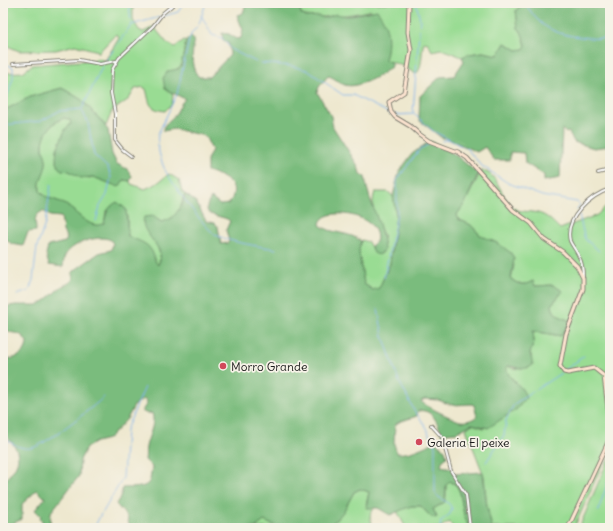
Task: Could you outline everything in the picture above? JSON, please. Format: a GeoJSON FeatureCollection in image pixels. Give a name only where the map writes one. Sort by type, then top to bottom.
{"type":"FeatureCollection","features":[{"type":"Feature","properties":{"kind":"street"},"geometry":{"type":"LineString","coordinates":[[131,156],[123,150],[115,140],[115,114],[111,100],[112,70],[117,61],[153,26],[163,13],[175,3]]}},
{"type":"Feature","properties":{"kind":"street"},"geometry":{"type":"LineString","coordinates":[[409,3],[408,32],[411,50],[405,88],[402,94],[390,99],[389,105],[391,112],[397,119],[408,124],[426,140],[458,152],[467,158],[510,207],[531,223],[544,239],[575,264],[583,281]]}},
{"type":"Feature","properties":{"kind":"street"},"geometry":{"type":"LineString","coordinates":[[13,64],[79,60],[100,64],[117,61]]}},
{"type":"Feature","properties":{"kind":"street"},"geometry":{"type":"LineString","coordinates":[[598,173],[610,170]]}},
{"type":"Feature","properties":{"kind":"street"},"geometry":{"type":"LineString","coordinates":[[610,189],[594,196],[576,215],[570,226],[570,241],[581,260],[583,281],[579,303],[566,334],[560,366],[564,372],[568,373],[594,368],[604,376],[610,425]]}},
{"type":"Feature","properties":{"kind":"street"},"geometry":{"type":"LineString","coordinates":[[431,425],[442,437],[451,471],[466,494],[470,528]]}},
{"type":"Feature","properties":{"kind":"street"},"geometry":{"type":"LineString","coordinates":[[568,528],[609,445],[610,438]]}},
{"type":"Feature","properties":{"kind":"green space"},"geometry":{"type":"Polygon","coordinates":[[[3,3],[133,3],[133,20],[139,30],[143,32],[154,27],[167,43],[175,47],[184,40],[186,41],[181,66],[175,70],[168,90],[173,94],[172,104],[165,111],[155,109],[150,104],[146,89],[143,87],[135,89],[129,99],[112,111],[106,126],[82,100],[62,88],[30,97],[3,111],[3,73],[23,72],[32,65],[93,60],[98,58],[105,61],[119,38],[116,34],[98,53],[98,51],[75,45],[56,50],[19,51],[3,44],[3,3]]]}},
{"type":"Feature","properties":{"kind":"green space"},"geometry":{"type":"Polygon","coordinates":[[[251,3],[299,3],[301,14],[306,17],[319,16],[324,18],[336,14],[347,16],[377,10],[384,22],[388,40],[385,60],[392,63],[392,66],[370,80],[350,86],[328,76],[317,92],[331,116],[333,127],[358,166],[360,174],[365,177],[369,196],[379,223],[384,251],[378,255],[374,253],[371,246],[376,242],[376,232],[371,225],[362,219],[351,215],[330,215],[323,219],[320,225],[361,241],[359,256],[364,284],[373,290],[379,288],[390,264],[396,215],[393,196],[399,172],[412,154],[430,141],[450,151],[478,174],[465,203],[456,216],[458,219],[471,225],[480,235],[499,244],[511,253],[514,259],[511,279],[516,283],[522,284],[527,284],[533,281],[535,286],[553,285],[563,291],[552,304],[552,308],[556,313],[570,321],[561,336],[533,331],[534,342],[530,353],[533,365],[526,368],[507,366],[506,368],[510,376],[525,394],[526,398],[517,409],[488,428],[472,424],[457,432],[446,433],[444,436],[442,435],[434,417],[423,411],[418,411],[417,416],[399,422],[395,425],[394,444],[397,453],[407,453],[436,442],[445,450],[447,457],[442,461],[441,466],[452,468],[454,474],[483,472],[487,507],[492,528],[469,528],[464,515],[460,493],[457,486],[450,481],[446,485],[445,502],[433,509],[437,517],[436,518],[430,516],[421,506],[411,506],[390,515],[378,508],[366,508],[369,492],[360,489],[354,492],[343,512],[328,528],[286,527],[270,524],[264,521],[255,528],[150,528],[146,525],[144,528],[130,528],[127,517],[116,504],[121,496],[122,488],[142,487],[150,480],[152,467],[145,460],[153,417],[152,413],[147,414],[142,411],[147,403],[144,399],[135,404],[127,419],[108,439],[96,442],[86,448],[80,460],[79,476],[51,512],[50,528],[38,528],[43,523],[40,517],[41,516],[35,510],[45,498],[37,490],[22,504],[22,519],[3,528],[3,482],[14,470],[18,458],[15,447],[5,435],[3,435],[3,358],[7,359],[19,356],[25,350],[27,342],[19,334],[8,331],[5,327],[3,307],[16,305],[38,305],[61,287],[71,282],[73,279],[72,274],[75,270],[99,253],[111,250],[113,244],[111,240],[106,238],[93,239],[80,243],[74,246],[66,254],[64,257],[63,267],[49,265],[46,255],[48,246],[65,242],[67,239],[63,231],[61,217],[50,216],[43,211],[36,217],[36,231],[28,232],[23,246],[12,244],[3,237],[3,111],[30,97],[62,88],[82,100],[108,130],[112,154],[117,164],[127,169],[132,176],[130,181],[124,180],[119,187],[93,177],[81,178],[69,171],[59,168],[56,159],[57,149],[66,128],[71,124],[70,120],[65,118],[52,125],[44,139],[43,149],[46,162],[40,184],[40,191],[46,196],[68,207],[93,225],[104,223],[109,209],[117,202],[126,209],[128,236],[144,243],[149,247],[158,265],[160,252],[145,229],[143,223],[144,217],[153,216],[161,222],[171,219],[182,205],[185,194],[196,202],[206,221],[215,223],[218,227],[221,244],[228,243],[229,241],[226,230],[230,221],[209,213],[207,209],[211,198],[220,205],[229,204],[233,197],[234,191],[230,182],[207,171],[207,160],[212,150],[205,136],[174,129],[163,131],[164,126],[185,99],[165,89],[163,78],[168,71],[178,69],[181,66],[186,41],[191,36],[194,39],[192,59],[194,69],[199,77],[209,77],[230,55],[229,44],[223,40],[222,33],[229,34],[237,39],[241,38],[243,30],[237,15],[243,13],[245,7],[251,3]],[[425,399],[421,401],[433,409],[460,421],[474,419],[477,416],[474,405],[472,404],[452,405],[438,400],[425,399]]]}},
{"type":"Feature","properties":{"kind":"green space"},"geometry":{"type":"Polygon","coordinates":[[[299,3],[520,3],[520,7],[516,10],[518,28],[523,34],[526,47],[524,49],[517,50],[505,43],[498,55],[483,52],[469,54],[462,57],[441,49],[432,51],[428,43],[424,42],[420,68],[416,74],[403,66],[385,60],[371,10],[346,15],[314,17],[301,14],[299,3]]]}},
{"type":"Feature","properties":{"kind":"green space"},"geometry":{"type":"Polygon","coordinates":[[[520,3],[610,3],[610,146],[594,148],[574,142],[569,132],[566,133],[562,129],[560,178],[544,181],[544,175],[525,163],[524,153],[510,152],[510,160],[494,160],[485,147],[477,152],[446,138],[442,138],[419,120],[420,96],[440,77],[454,76],[464,61],[462,57],[469,54],[483,52],[498,55],[505,43],[517,50],[524,49],[526,45],[521,31],[518,28],[516,10],[520,7],[520,3]]]}},
{"type":"Feature","properties":{"kind":"green space"},"geometry":{"type":"Polygon","coordinates":[[[65,118],[70,120],[71,124],[66,128],[57,149],[69,171],[107,182],[120,184],[124,180],[130,181],[131,184],[145,189],[156,184],[169,174],[179,180],[182,192],[185,194],[181,207],[177,213],[172,218],[165,221],[161,222],[159,220],[143,222],[158,248],[160,259],[158,265],[138,241],[128,237],[127,216],[106,211],[104,224],[99,226],[93,225],[88,223],[64,204],[48,198],[40,191],[40,181],[46,163],[43,146],[45,135],[51,126],[65,118]]]}},
{"type":"Feature","properties":{"kind":"green space"},"geometry":{"type":"Polygon","coordinates":[[[481,171],[487,172],[492,176],[514,208],[521,211],[544,215],[560,229],[597,215],[610,202],[610,447],[574,528],[492,528],[487,507],[484,476],[466,429],[472,424],[484,428],[495,423],[524,401],[522,389],[507,373],[507,366],[516,369],[532,357],[530,353],[534,342],[532,331],[561,336],[570,321],[558,315],[552,308],[552,304],[561,294],[553,285],[535,286],[533,281],[527,284],[522,284],[511,279],[514,265],[499,244],[480,235],[471,225],[458,219],[456,216],[465,203],[481,171]]]}},
{"type":"Feature","properties":{"kind":"green space"},"geometry":{"type":"Polygon","coordinates":[[[375,192],[388,192],[393,196],[396,215],[390,264],[379,288],[373,290],[364,284],[358,246],[362,240],[368,242],[374,253],[384,237],[374,210],[373,198],[375,192]]]}},
{"type":"Feature","properties":{"kind":"green space"},"geometry":{"type":"Polygon","coordinates":[[[610,455],[610,528],[579,528],[610,455]]]}},
{"type":"Feature","properties":{"kind":"green space"},"geometry":{"type":"Polygon","coordinates":[[[450,481],[457,486],[460,493],[464,515],[469,528],[454,528],[449,522],[439,528],[406,528],[397,511],[411,506],[421,506],[430,516],[437,517],[433,509],[442,504],[446,497],[446,485],[450,481]]]}},
{"type":"Feature","properties":{"kind":"green space"},"geometry":{"type":"Polygon","coordinates":[[[360,489],[369,492],[366,505],[374,508],[370,516],[373,528],[328,528],[343,512],[354,492],[360,489]]]}},
{"type":"Feature","properties":{"kind":"green space"},"geometry":{"type":"Polygon","coordinates":[[[264,521],[273,525],[294,528],[255,528],[264,521]]]}},
{"type":"Feature","properties":{"kind":"waterway"},"geometry":{"type":"LineString","coordinates":[[129,3],[131,24]]}},
{"type":"Feature","properties":{"kind":"waterway"},"geometry":{"type":"LineString","coordinates":[[105,62],[131,25],[178,12],[184,3]]}},
{"type":"Feature","properties":{"kind":"waterway"},"geometry":{"type":"LineString","coordinates":[[206,3],[198,27],[192,32],[189,40],[177,94],[158,134],[160,158],[165,170],[189,205],[204,224],[216,235],[246,244],[276,249]]}},
{"type":"Feature","properties":{"kind":"waterway"},"geometry":{"type":"LineString","coordinates":[[413,113],[420,19],[416,3]]}},
{"type":"Feature","properties":{"kind":"waterway"},"geometry":{"type":"LineString","coordinates":[[526,5],[540,22],[555,31],[573,36],[610,39]]}},
{"type":"Feature","properties":{"kind":"waterway"},"geometry":{"type":"LineString","coordinates":[[201,15],[212,35],[222,38],[232,50],[256,62]]}},
{"type":"Feature","properties":{"kind":"waterway"},"geometry":{"type":"LineString","coordinates":[[3,63],[13,67],[13,78],[7,97]]}},
{"type":"Feature","properties":{"kind":"waterway"},"geometry":{"type":"LineString","coordinates":[[261,63],[291,66],[307,70],[343,95],[353,95],[391,114]]}},
{"type":"Feature","properties":{"kind":"waterway"},"geometry":{"type":"LineString","coordinates":[[3,125],[41,121],[59,111],[82,109],[103,65]]}},
{"type":"Feature","properties":{"kind":"waterway"},"geometry":{"type":"LineString","coordinates":[[82,110],[88,123],[94,155],[108,168],[111,177],[107,195],[100,206],[96,221]]}},
{"type":"Feature","properties":{"kind":"waterway"},"geometry":{"type":"LineString","coordinates":[[394,115],[414,114],[433,131],[467,149],[482,166],[508,183],[542,196],[577,202],[580,205],[577,210]]}},
{"type":"Feature","properties":{"kind":"waterway"},"geometry":{"type":"LineString","coordinates":[[442,141],[448,139]]}},
{"type":"Feature","properties":{"kind":"waterway"},"geometry":{"type":"LineString","coordinates":[[384,278],[397,213],[397,180],[419,150],[429,144]]}},
{"type":"Feature","properties":{"kind":"waterway"},"geometry":{"type":"LineString","coordinates":[[17,295],[29,291],[33,280],[37,247],[45,224],[51,185]]}},
{"type":"Feature","properties":{"kind":"waterway"},"geometry":{"type":"LineString","coordinates":[[579,215],[585,239],[599,251]]}},
{"type":"Feature","properties":{"kind":"waterway"},"geometry":{"type":"LineString","coordinates":[[378,309],[383,336],[399,381],[414,410],[427,428],[430,438],[435,445],[435,493],[449,504],[452,509],[450,514],[441,521],[440,528]]}},
{"type":"Feature","properties":{"kind":"waterway"},"geometry":{"type":"LineString","coordinates":[[565,370],[584,356]]}},
{"type":"Feature","properties":{"kind":"waterway"},"geometry":{"type":"LineString","coordinates":[[486,462],[504,435],[506,420],[514,404],[561,373]]}},
{"type":"Feature","properties":{"kind":"waterway"},"geometry":{"type":"LineString","coordinates":[[103,512],[123,478],[126,430],[145,387]]}},
{"type":"Feature","properties":{"kind":"waterway"},"geometry":{"type":"LineString","coordinates":[[3,437],[20,447],[31,448],[37,446],[68,426],[104,397]]}},
{"type":"Feature","properties":{"kind":"waterway"},"geometry":{"type":"LineString","coordinates":[[598,511],[610,476]]}},
{"type":"Feature","properties":{"kind":"waterway"},"geometry":{"type":"LineString","coordinates":[[94,528],[101,514]]}},
{"type":"Feature","properties":{"kind":"place","name":"Morro Grande"},"geometry":{"type":"Point","coordinates":[223,366]}},
{"type":"Feature","properties":{"kind":"place","name":"Galeria El peixe"},"geometry":{"type":"Point","coordinates":[419,442]}}]}
